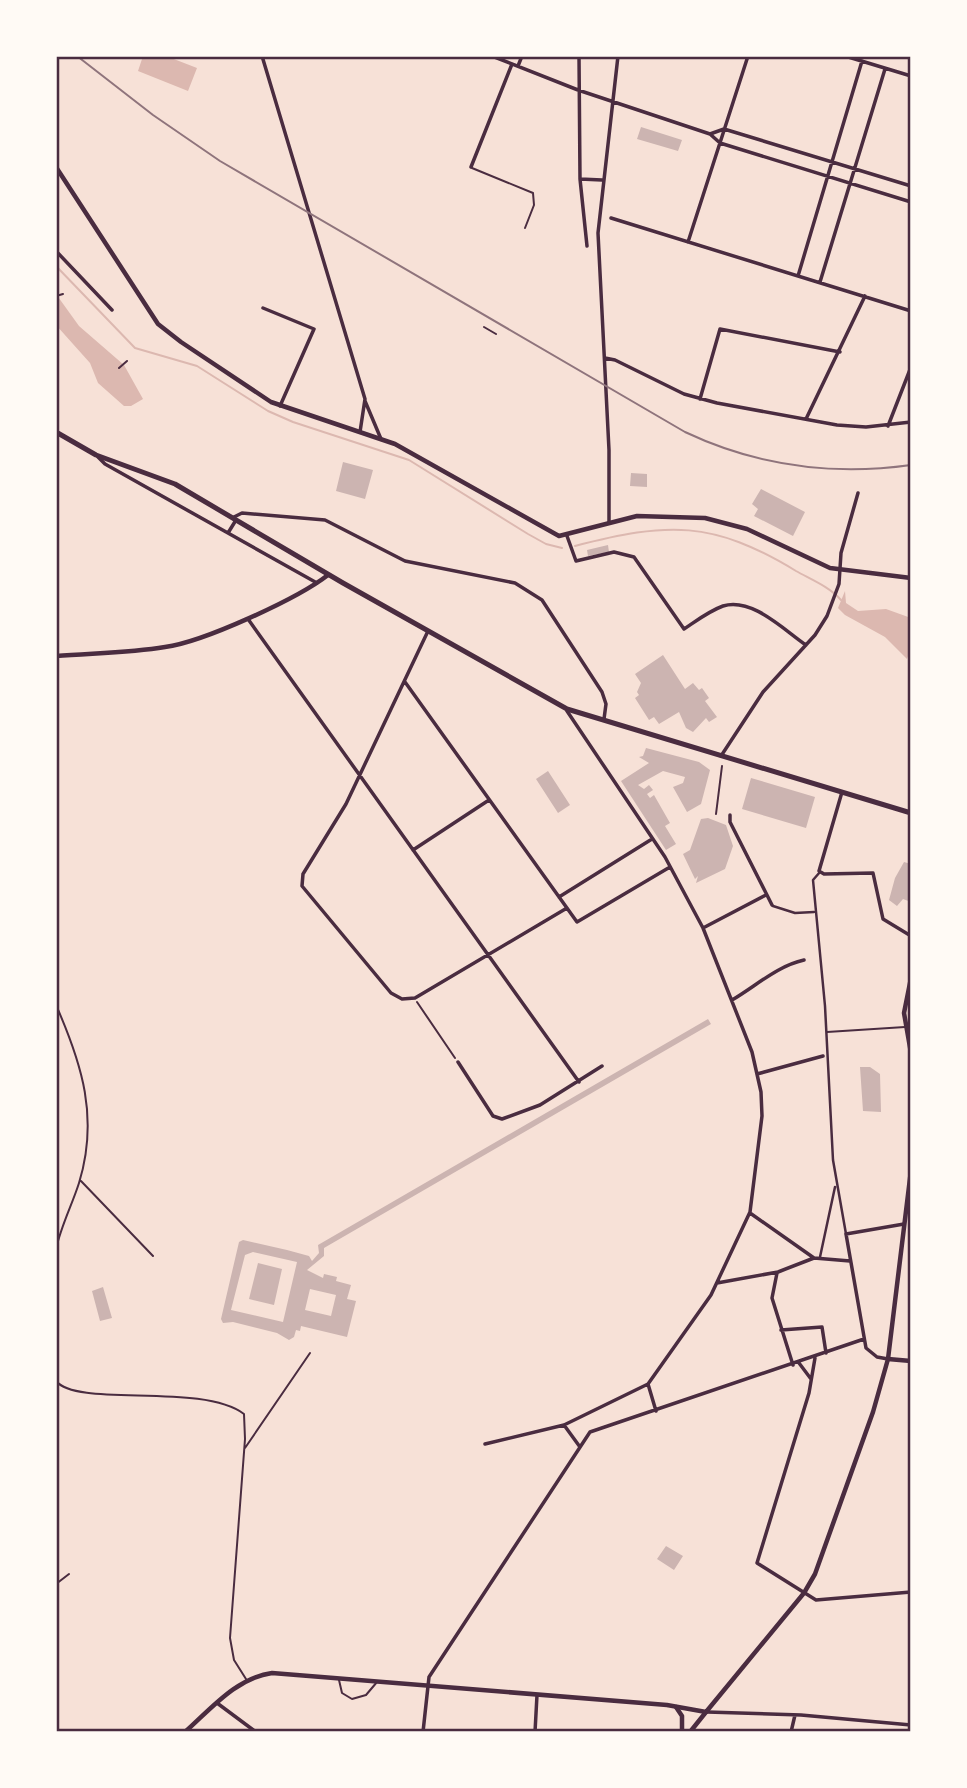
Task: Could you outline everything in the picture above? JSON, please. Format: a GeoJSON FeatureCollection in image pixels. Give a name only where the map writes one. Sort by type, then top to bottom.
{"type":"FeatureCollection","features":[{"type":"Feature","properties":{"kind":"main road"},"geometry":{"type":"LineString","coordinates":[[56,432],[96,455],[158,475],[328,575],[567,709],[911,813]]}},
{"type":"Feature","properties":{"kind":"street"},"geometry":{"type":"LineString","coordinates":[[262,56],[365,399],[381,439]]}},
{"type":"Feature","properties":{"kind":"street"},"geometry":{"type":"LineString","coordinates":[[492,56],[578,90],[710,134],[720,143],[911,202]]}},
{"type":"Feature","properties":{"kind":"street"},"geometry":{"type":"LineString","coordinates":[[518,66],[522,56]]}},
{"type":"Feature","properties":{"kind":"street"},"geometry":{"type":"LineString","coordinates":[[579,56],[580,178],[587,246]]}},
{"type":"Feature","properties":{"kind":"street"},"geometry":{"type":"LineString","coordinates":[[609,523],[598,233],[618,56]]}},
{"type":"Feature","properties":{"kind":"street"},"geometry":{"type":"LineString","coordinates":[[688,242],[748,56]]}},
{"type":"Feature","properties":{"kind":"street"},"geometry":{"type":"LineString","coordinates":[[845,56],[911,76]]}},
{"type":"Feature","properties":{"kind":"street"},"geometry":{"type":"LineString","coordinates":[[798,276],[862,61]]}},
{"type":"Feature","properties":{"kind":"street"},"geometry":{"type":"LineString","coordinates":[[471,167],[512,64]]}},
{"type":"Feature","properties":{"kind":"street"},"geometry":{"type":"LineString","coordinates":[[820,282],[885,69]]}},
{"type":"Feature","properties":{"kind":"street"},"geometry":{"type":"LineString","coordinates":[[710,134],[724,129],[911,186]]}},
{"type":"Feature","properties":{"kind":"street"},"geometry":{"type":"LineString","coordinates":[[56,167],[158,324],[181,342],[280,406],[381,439],[426,460],[552,534],[567,536],[609,523],[661,514],[705,518],[747,529],[840,571],[911,578]]}},
{"type":"Feature","properties":{"kind":"street"},"geometry":{"type":"LineString","coordinates":[[580,178],[602,180]]}},
{"type":"Feature","properties":{"kind":"street"},"geometry":{"type":"LineString","coordinates":[[611,218],[911,311]]}},
{"type":"Feature","properties":{"kind":"street"},"geometry":{"type":"LineString","coordinates":[[56,251],[112,310]]}},
{"type":"Feature","properties":{"kind":"street"},"geometry":{"type":"LineString","coordinates":[[806,419],[865,296]]}},
{"type":"Feature","properties":{"kind":"street"},"geometry":{"type":"LineString","coordinates":[[263,308],[314,329],[280,406]]}},
{"type":"Feature","properties":{"kind":"street"},"geometry":{"type":"LineString","coordinates":[[700,399],[720,328],[840,352]]}},
{"type":"Feature","properties":{"kind":"street"},"geometry":{"type":"LineString","coordinates":[[604,358],[700,399],[856,426],[888,426],[911,422]]}},
{"type":"Feature","properties":{"kind":"street"},"geometry":{"type":"LineString","coordinates":[[888,426],[911,367]]}},
{"type":"Feature","properties":{"kind":"street"},"geometry":{"type":"LineString","coordinates":[[360,432],[365,399]]}},
{"type":"Feature","properties":{"kind":"street"},"geometry":{"type":"LineString","coordinates":[[96,455],[105,464],[317,583]]}},
{"type":"Feature","properties":{"kind":"street"},"geometry":{"type":"LineString","coordinates":[[721,756],[762,692],[822,626],[838,587],[842,553],[858,493]]}},
{"type":"Feature","properties":{"kind":"street"},"geometry":{"type":"LineString","coordinates":[[228,534],[234,519],[242,513],[325,520],[405,561],[503,579],[528,590],[547,607],[602,692],[606,704],[603,721]]}},
{"type":"Feature","properties":{"kind":"street"},"geometry":{"type":"LineString","coordinates":[[567,536],[576,561],[614,552],[634,557],[684,629],[716,609],[741,605],[806,645]]}},
{"type":"Feature","properties":{"kind":"street"},"geometry":{"type":"LineString","coordinates":[[56,656],[165,647],[247,618],[328,575]]}},
{"type":"Feature","properties":{"kind":"street"},"geometry":{"type":"LineString","coordinates":[[247,618],[579,1082]]}},
{"type":"Feature","properties":{"kind":"street"},"geometry":{"type":"LineString","coordinates":[[428,631],[359,775],[324,843],[303,874],[302,886],[391,993],[402,999],[415,998],[488,952],[567,908]]}},
{"type":"Feature","properties":{"kind":"street"},"geometry":{"type":"LineString","coordinates":[[405,682],[577,922],[671,867]]}},
{"type":"Feature","properties":{"kind":"street"},"geometry":{"type":"LineString","coordinates":[[485,1444],[564,1425],[648,1384],[717,1283],[721,1268],[750,1212],[762,1116],[757,1074],[732,1000],[703,928],[671,867],[567,709]]}},
{"type":"Feature","properties":{"kind":"street"},"geometry":{"type":"LineString","coordinates":[[820,873],[819,866],[842,792]]}},
{"type":"Feature","properties":{"kind":"street"},"geometry":{"type":"LineString","coordinates":[[413,850],[489,800]]}},
{"type":"Feature","properties":{"kind":"street"},"geometry":{"type":"LineString","coordinates":[[730,815],[730,822],[772,905],[795,913],[812,912]]}},
{"type":"Feature","properties":{"kind":"street"},"geometry":{"type":"LineString","coordinates":[[559,897],[652,839]]}},
{"type":"Feature","properties":{"kind":"street"},"geometry":{"type":"LineString","coordinates":[[911,936],[887,923],[880,910],[876,878],[866,871],[820,873],[813,880],[812,912],[826,1032],[825,1055],[835,1187],[864,1339],[868,1352],[888,1359],[911,1361]]}},
{"type":"Feature","properties":{"kind":"street"},"geometry":{"type":"LineString","coordinates":[[703,928],[766,895]]}},
{"type":"Feature","properties":{"kind":"street"},"geometry":{"type":"LineString","coordinates":[[732,1000],[763,982],[780,967],[804,960]]}},
{"type":"Feature","properties":{"kind":"street"},"geometry":{"type":"LineString","coordinates":[[911,978],[904,1003],[905,1027],[911,1053]]}},
{"type":"Feature","properties":{"kind":"street"},"geometry":{"type":"LineString","coordinates":[[757,1074],[825,1055]]}},
{"type":"Feature","properties":{"kind":"street"},"geometry":{"type":"LineString","coordinates":[[457,1062],[496,1119],[540,1105],[602,1066]]}},
{"type":"Feature","properties":{"kind":"street"},"geometry":{"type":"LineString","coordinates":[[833,1160],[839,1160]]}},
{"type":"Feature","properties":{"kind":"street"},"geometry":{"type":"LineString","coordinates":[[690,1732],[804,1593],[815,1574],[873,1412],[888,1359],[911,1170]]}},
{"type":"Feature","properties":{"kind":"street"},"geometry":{"type":"LineString","coordinates":[[820,1257],[835,1187]]}},
{"type":"Feature","properties":{"kind":"street"},"geometry":{"type":"LineString","coordinates":[[750,1212],[814,1258]]}},
{"type":"Feature","properties":{"kind":"street"},"geometry":{"type":"LineString","coordinates":[[846,1234],[906,1224]]}},
{"type":"Feature","properties":{"kind":"street"},"geometry":{"type":"LineString","coordinates":[[717,1283],[778,1272],[820,1257],[850,1261]]}},
{"type":"Feature","properties":{"kind":"street"},"geometry":{"type":"LineString","coordinates":[[778,1272],[772,1298],[793,1365]]}},
{"type":"Feature","properties":{"kind":"street"},"geometry":{"type":"LineString","coordinates":[[781,1330],[822,1327],[826,1353]]}},
{"type":"Feature","properties":{"kind":"street"},"geometry":{"type":"LineString","coordinates":[[423,1732],[429,1677],[590,1432],[864,1339]]}},
{"type":"Feature","properties":{"kind":"street"},"geometry":{"type":"LineString","coordinates":[[816,1357],[756,1561],[816,1600],[911,1592]]}},
{"type":"Feature","properties":{"kind":"street"},"geometry":{"type":"LineString","coordinates":[[799,1363],[811,1379]]}},
{"type":"Feature","properties":{"kind":"street"},"geometry":{"type":"LineString","coordinates":[[648,1384],[656,1411]]}},
{"type":"Feature","properties":{"kind":"street"},"geometry":{"type":"LineString","coordinates":[[564,1425],[580,1447]]}},
{"type":"Feature","properties":{"kind":"street"},"geometry":{"type":"LineString","coordinates":[[185,1732],[246,1680],[272,1673],[676,1707],[706,1712],[795,1715],[911,1725]]}},
{"type":"Feature","properties":{"kind":"street"},"geometry":{"type":"LineString","coordinates":[[535,1732],[537,1695]]}},
{"type":"Feature","properties":{"kind":"street"},"geometry":{"type":"LineString","coordinates":[[217,1703],[256,1732]]}},
{"type":"Feature","properties":{"kind":"street"},"geometry":{"type":"LineString","coordinates":[[676,1707],[682,1716],[682,1732]]}},
{"type":"Feature","properties":{"kind":"street"},"geometry":{"type":"LineString","coordinates":[[791,1732],[795,1715]]}},
{"type":"Feature","properties":{"kind":"lane"},"geometry":{"type":"LineString","coordinates":[[471,167],[533,193],[534,205],[525,228]]}},
{"type":"Feature","properties":{"kind":"lane"},"geometry":{"type":"LineString","coordinates":[[56,1005],[84,1076],[88,1102],[80,1180],[56,1249]]}},
{"type":"Feature","properties":{"kind":"lane"},"geometry":{"type":"LineString","coordinates":[[826,1032],[905,1027]]}},
{"type":"Feature","properties":{"kind":"lane"},"geometry":{"type":"LineString","coordinates":[[80,1180],[153,1256]]}},
{"type":"Feature","properties":{"kind":"lane"},"geometry":{"type":"LineString","coordinates":[[244,1449],[310,1353]]}},
{"type":"Feature","properties":{"kind":"lane"},"geometry":{"type":"LineString","coordinates":[[56,1381],[70,1392],[174,1395],[232,1407],[244,1413],[246,1421],[230,1638],[234,1660],[246,1680]]}},
{"type":"Feature","properties":{"kind":"lane"},"geometry":{"type":"LineString","coordinates":[[338,1678],[342,1693],[352,1699],[366,1695],[377,1681]]}},
{"type":"Feature","properties":{"kind":"path"},"geometry":{"type":"LineString","coordinates":[[56,296],[63,294]]}},
{"type":"Feature","properties":{"kind":"path"},"geometry":{"type":"LineString","coordinates":[[484,327],[496,334]]}},
{"type":"Feature","properties":{"kind":"path"},"geometry":{"type":"LineString","coordinates":[[119,368],[127,361]]}},
{"type":"Feature","properties":{"kind":"path"},"geometry":{"type":"LineString","coordinates":[[716,814],[722,766]]}},
{"type":"Feature","properties":{"kind":"path"},"geometry":{"type":"LineString","coordinates":[[415,998],[457,1062]]}},
{"type":"Feature","properties":{"kind":"path"},"geometry":{"type":"LineString","coordinates":[[56,1584],[69,1574]]}},
{"type":"Feature","properties":{"kind":"shaded area"},"geometry":{"type":"Polygon","coordinates":[[[143,56],[166,56],[197,68],[188,91],[138,71],[143,56]]]}},
{"type":"Feature","properties":{"kind":"shaded area"},"geometry":{"type":"Polygon","coordinates":[[[56,294],[79,326],[124,365],[143,399],[131,406],[124,406],[98,383],[90,363],[56,325],[56,294]]]}},
{"type":"Feature","properties":{"kind":"shaded area"},"geometry":{"type":"Polygon","coordinates":[[[845,591],[846,603],[858,611],[886,609],[911,618],[911,648],[907,659],[885,637],[845,615],[838,608],[845,591]]]}},
{"type":"Feature","properties":{"kind":"building"},"geometry":{"type":"Polygon","coordinates":[[[641,127],[682,140],[678,151],[637,139],[641,127]]]}},
{"type":"Feature","properties":{"kind":"building"},"geometry":{"type":"Polygon","coordinates":[[[343,462],[373,470],[365,499],[336,491],[343,462]]]}},
{"type":"Feature","properties":{"kind":"building"},"geometry":{"type":"Polygon","coordinates":[[[631,473],[647,474],[647,487],[630,486],[631,473]]]}},
{"type":"Feature","properties":{"kind":"building"},"geometry":{"type":"Polygon","coordinates":[[[761,489],[805,512],[793,536],[754,516],[758,509],[752,504],[761,489]]]}},
{"type":"Feature","properties":{"kind":"building"},"geometry":{"type":"Polygon","coordinates":[[[608,545],[609,552],[588,556],[587,550],[608,545]]]}},
{"type":"Feature","properties":{"kind":"building"},"geometry":{"type":"Polygon","coordinates":[[[663,655],[685,689],[693,683],[699,690],[702,688],[709,698],[705,701],[717,717],[709,722],[706,718],[693,732],[686,728],[679,712],[659,724],[654,717],[649,720],[635,698],[639,695],[637,692],[641,683],[635,674],[663,655]]]}},
{"type":"Feature","properties":{"kind":"building"},"geometry":{"type":"Polygon","coordinates":[[[646,748],[699,762],[710,770],[701,804],[687,812],[673,787],[683,783],[685,777],[663,771],[638,785],[644,789],[649,785],[653,790],[647,794],[650,798],[654,795],[670,823],[665,826],[676,844],[666,850],[621,781],[649,763],[639,757],[643,756],[646,748]]]}},
{"type":"Feature","properties":{"kind":"building"},"geometry":{"type":"Polygon","coordinates":[[[548,771],[570,805],[558,813],[536,779],[548,771]]]}},
{"type":"Feature","properties":{"kind":"building"},"geometry":{"type":"Polygon","coordinates":[[[751,778],[815,797],[806,828],[742,809],[751,778]]]}},
{"type":"Feature","properties":{"kind":"building"},"geometry":{"type":"Polygon","coordinates":[[[708,818],[726,825],[733,846],[725,869],[696,883],[698,876],[695,879],[683,854],[690,850],[701,819],[708,818]]]}},
{"type":"Feature","properties":{"kind":"building"},"geometry":{"type":"Polygon","coordinates":[[[904,862],[911,864],[911,902],[903,899],[897,906],[889,900],[895,878],[904,862]]]}},
{"type":"Feature","properties":{"kind":"building"},"geometry":{"type":"Polygon","coordinates":[[[708,1019],[711,1024],[324,1248],[324,1256],[307,1270],[323,1278],[324,1274],[337,1277],[336,1281],[351,1285],[347,1299],[356,1301],[347,1337],[301,1326],[300,1331],[296,1330],[294,1337],[289,1340],[277,1333],[233,1322],[223,1323],[221,1319],[239,1242],[243,1240],[287,1250],[309,1256],[312,1261],[319,1253],[318,1245],[708,1019]],[[253,1252],[245,1255],[231,1310],[283,1322],[297,1262],[253,1252]],[[310,1289],[305,1310],[331,1316],[336,1295],[310,1289]]]}},
{"type":"Feature","properties":{"kind":"building"},"geometry":{"type":"Polygon","coordinates":[[[860,1067],[870,1067],[880,1074],[881,1112],[863,1111],[860,1067]]]}},
{"type":"Feature","properties":{"kind":"building"},"geometry":{"type":"Polygon","coordinates":[[[258,1263],[282,1269],[274,1305],[249,1299],[258,1263]]]}},
{"type":"Feature","properties":{"kind":"building"},"geometry":{"type":"Polygon","coordinates":[[[103,1287],[112,1318],[100,1321],[92,1291],[103,1287]]]}},
{"type":"Feature","properties":{"kind":"building"},"geometry":{"type":"Polygon","coordinates":[[[666,1546],[683,1556],[674,1570],[657,1559],[666,1546]]]}},
{"type":"Feature","properties":{"kind":"waterway"},"geometry":{"type":"LineString","coordinates":[[56,266],[135,348],[197,366],[268,411],[293,422],[409,460],[528,534],[546,544],[562,548]]}},
{"type":"Feature","properties":{"kind":"waterway"},"geometry":{"type":"LineString","coordinates":[[575,546],[664,530],[714,534],[766,554],[826,587],[841,600]]}},
{"type":"Feature","properties":{"kind":"railway"},"geometry":{"type":"LineString","coordinates":[[77,56],[153,115],[220,161],[685,432],[740,453],[796,465],[853,469],[911,465]]}}]}
